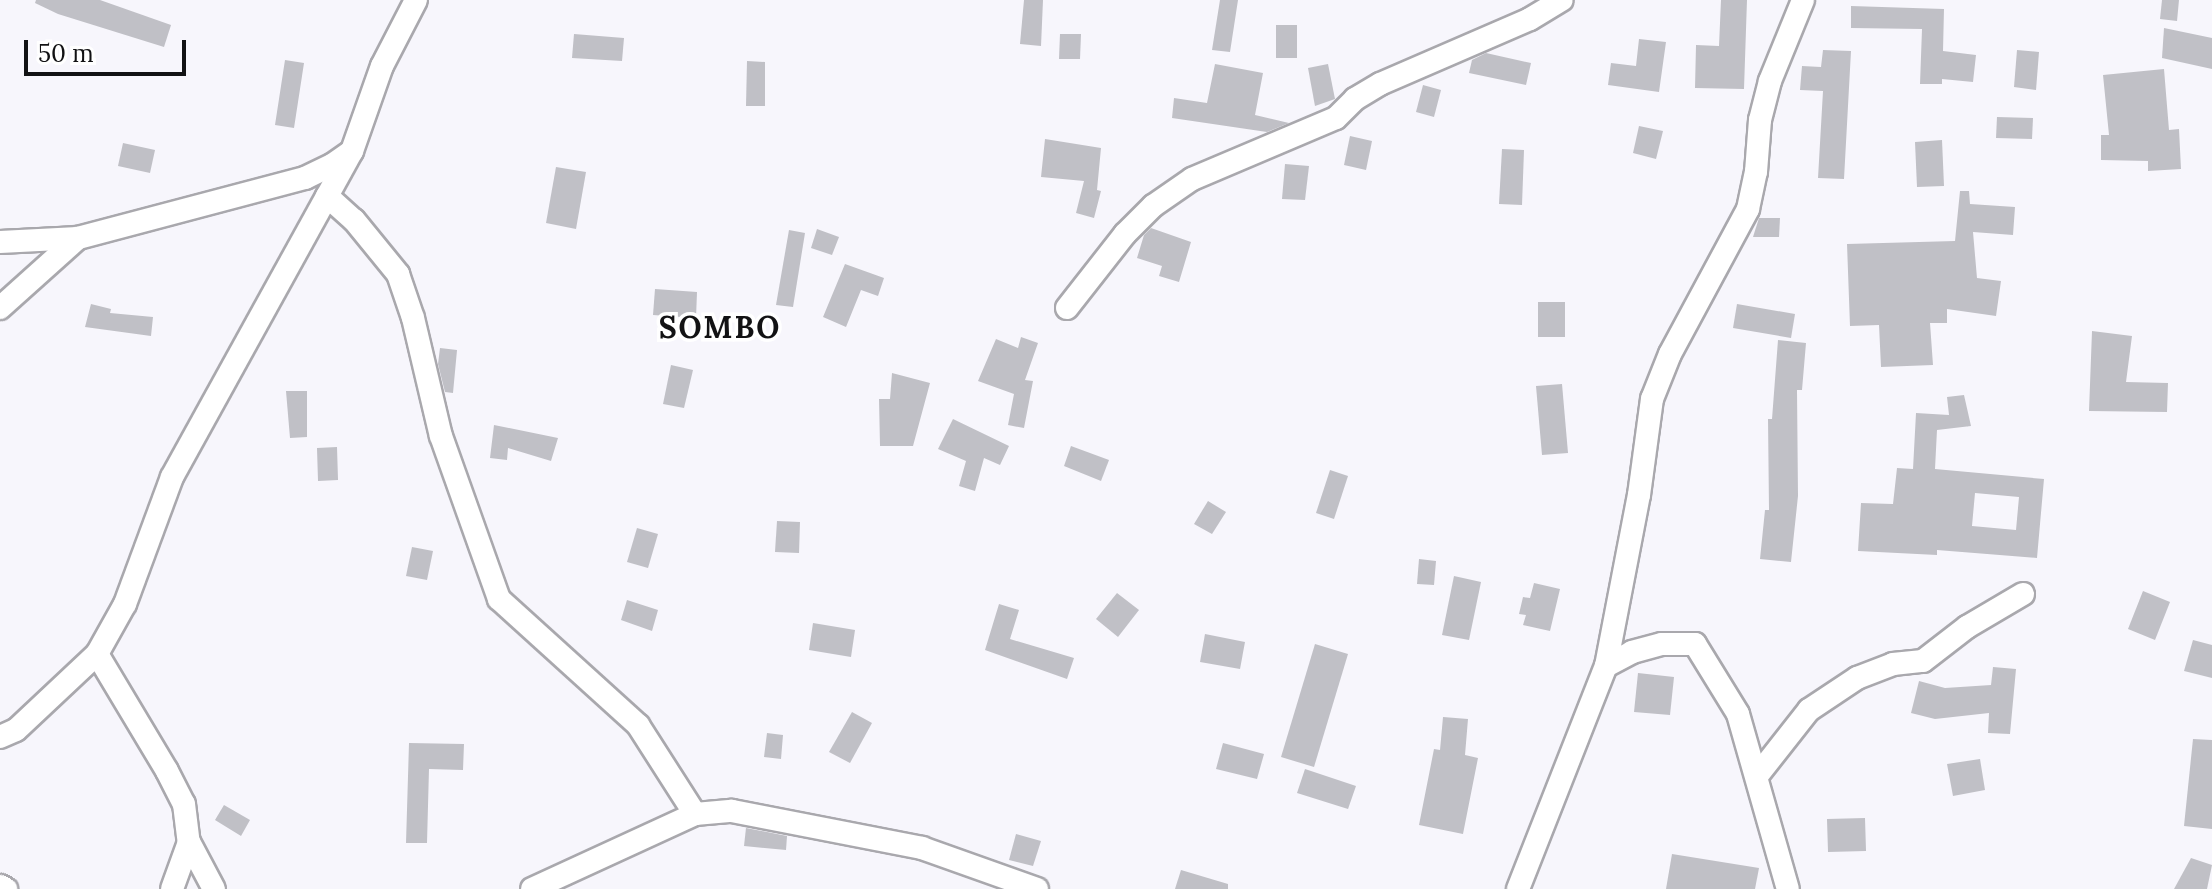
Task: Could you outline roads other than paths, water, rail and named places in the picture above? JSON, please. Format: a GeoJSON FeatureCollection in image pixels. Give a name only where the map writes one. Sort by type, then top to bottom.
{"type":"FeatureCollection","features":[{"type":"Feature","properties":{"kind":"street"},"geometry":{"type":"LineString","coordinates":[[0,737],[16,730],[97,654],[125,604],[172,477],[352,151],[382,66],[416,0]]}},
{"type":"Feature","properties":{"kind":"street"},"geometry":{"type":"LineString","coordinates":[[1067,308],[1125,234],[1153,206],[1192,179],[1336,118],[1355,99],[1380,84],[1530,19],[1562,0]]}},
{"type":"Feature","properties":{"kind":"street"},"geometry":{"type":"LineString","coordinates":[[1518,889],[1606,666],[1652,399],[1670,354],[1748,209],[1756,172],[1760,120],[1770,81],[1803,0]]}},
{"type":"Feature","properties":{"kind":"street"},"geometry":{"type":"LineString","coordinates":[[0,242],[78,238],[305,178],[352,151]]}},
{"type":"Feature","properties":{"kind":"street"},"geometry":{"type":"LineString","coordinates":[[327,196],[354,220],[398,274],[413,318],[441,436],[499,599],[638,725],[695,814]]}},
{"type":"Feature","properties":{"kind":"street"},"geometry":{"type":"LineString","coordinates":[[0,308],[78,238]]}},
{"type":"Feature","properties":{"kind":"street"},"geometry":{"type":"LineString","coordinates":[[1757,776],[1809,710],[1857,678],[1893,664],[1923,661],[1967,627],[2023,594]]}},
{"type":"Feature","properties":{"kind":"street"},"geometry":{"type":"LineString","coordinates":[[1606,666],[1632,652],[1662,644],[1695,644],[1738,714],[1788,889]]}},
{"type":"Feature","properties":{"kind":"street"},"geometry":{"type":"LineString","coordinates":[[97,654],[184,804],[189,842],[214,889]]}},
{"type":"Feature","properties":{"kind":"street"},"geometry":{"type":"LineString","coordinates":[[532,889],[695,814],[732,811],[922,848],[1037,889]]}},
{"type":"Feature","properties":{"kind":"street"},"geometry":{"type":"LineString","coordinates":[[172,889],[189,842]]}},
{"type":"Feature","properties":{"kind":"street"},"geometry":{"type":"LineString","coordinates":[[0,886],[6,889]]}},
{"type":"Feature","properties":{"kind":"district","name":"SOMBO"},"geometry":{"type":"Point","coordinates":[720,327]}}]}
